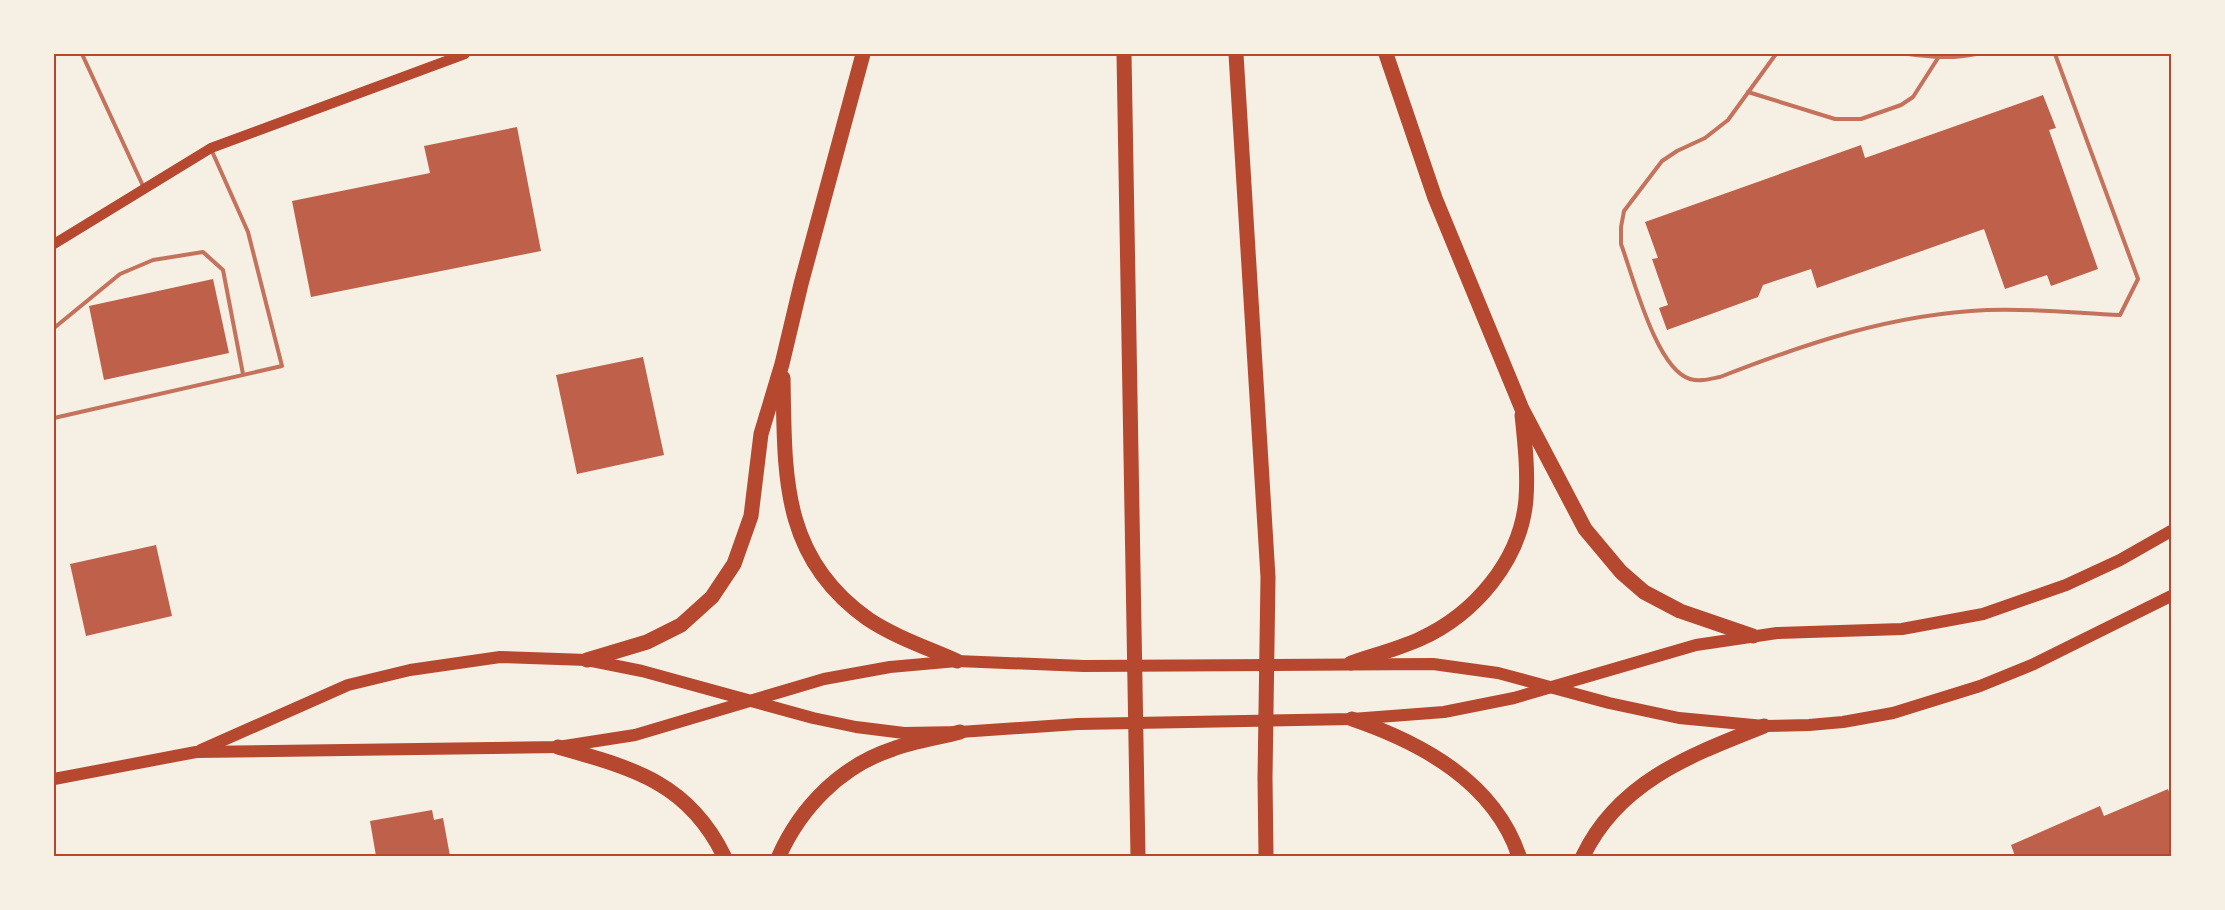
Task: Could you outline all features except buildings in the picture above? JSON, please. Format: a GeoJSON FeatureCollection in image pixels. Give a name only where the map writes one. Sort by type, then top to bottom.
{"type":"FeatureCollection","features":[{"type":"Feature","properties":{"kind":"highway"},"geometry":{"type":"LineString","coordinates":[[587,660],[620,651],[664,635],[696,613],[723,583],[734,564],[751,516],[761,434],[782,364],[801,284],[863,54]]}},
{"type":"Feature","properties":{"kind":"highway"},"geometry":{"type":"LineString","coordinates":[[1124,54],[1139,798],[1138,856]]}},
{"type":"Feature","properties":{"kind":"highway"},"geometry":{"type":"LineString","coordinates":[[1236,54],[1268,577],[1265,778],[1266,856]]}},
{"type":"Feature","properties":{"kind":"highway"},"geometry":{"type":"LineString","coordinates":[[1386,54],[1435,198],[1522,409],[1580,522],[1621,572],[1644,592],[1680,611],[1754,636]]}},
{"type":"Feature","properties":{"kind":"highway"},"geometry":{"type":"LineString","coordinates":[[782,364],[786,484],[794,521],[809,554],[836,591],[868,619],[884,629],[957,662]]}},
{"type":"Feature","properties":{"kind":"highway"},"geometry":{"type":"LineString","coordinates":[[1351,663],[1420,639],[1450,622],[1483,594],[1494,580],[1517,536],[1526,500],[1522,409]]}},
{"type":"Feature","properties":{"kind":"highway"},"geometry":{"type":"LineString","coordinates":[[1352,719],[1415,745],[1458,771],[1490,804],[1519,856]]}},
{"type":"Feature","properties":{"kind":"highway"},"geometry":{"type":"LineString","coordinates":[[1583,856],[1594,835],[1607,818],[1620,803],[1647,780],[1680,760],[1764,726]]}},
{"type":"Feature","properties":{"kind":"highway"},"geometry":{"type":"LineString","coordinates":[[779,856],[796,824],[809,806],[821,793],[854,767],[892,749],[960,732]]}},
{"type":"Feature","properties":{"kind":"highway"},"geometry":{"type":"LineString","coordinates":[[558,747],[628,768],[658,783],[702,818],[724,856]]}},
{"type":"Feature","properties":{"kind":"main road"},"geometry":{"type":"LineString","coordinates":[[54,244],[211,148],[465,54]]}},
{"type":"Feature","properties":{"kind":"main road"},"geometry":{"type":"LineString","coordinates":[[196,752],[348,685],[410,670],[500,657],[587,660],[662,676],[745,700],[856,727],[904,733],[960,732],[1078,724],[1352,719],[1458,710],[1554,687],[1669,652],[1754,636],[1902,629],[1983,614],[2066,585],[2120,560],[2171,531]]}},
{"type":"Feature","properties":{"kind":"main road"},"geometry":{"type":"LineString","coordinates":[[54,779],[196,752],[558,747],[635,735],[745,700],[843,675],[914,664],[957,662],[1084,666],[1433,664],[1498,673],[1658,714],[1699,721],[1764,726],[1843,722],[1927,704],[2006,676],[2171,596]]}},
{"type":"Feature","properties":{"kind":"lane"},"geometry":{"type":"LineString","coordinates":[[82,54],[144,188]]}},
{"type":"Feature","properties":{"kind":"lane"},"geometry":{"type":"LineString","coordinates":[[1776,54],[1728,120],[1717,130],[1662,161],[1624,210],[1621,228],[1622,244],[1657,345],[1670,364],[1681,375],[1690,379],[1704,381],[1720,377],[1830,337],[1884,323],[1941,313],[1988,310],[2040,310],[2120,315],[2138,279],[2055,54]]}},
{"type":"Feature","properties":{"kind":"lane"},"geometry":{"type":"LineString","coordinates":[[1908,54],[1938,58],[1976,54]]}},
{"type":"Feature","properties":{"kind":"lane"},"geometry":{"type":"LineString","coordinates":[[1748,92],[1835,119],[1861,119],[1902,104],[1913,97],[1938,58]]}},
{"type":"Feature","properties":{"kind":"lane"},"geometry":{"type":"LineString","coordinates":[[54,418],[282,366],[248,232],[211,148]]}},
{"type":"Feature","properties":{"kind":"lane"},"geometry":{"type":"LineString","coordinates":[[54,328],[120,274],[153,260],[203,252],[222,270],[243,374]]}}]}
